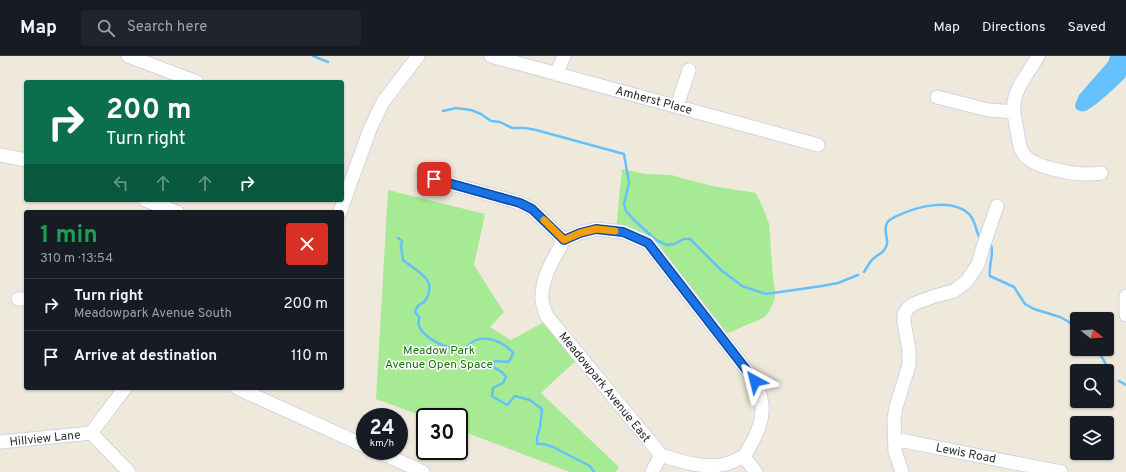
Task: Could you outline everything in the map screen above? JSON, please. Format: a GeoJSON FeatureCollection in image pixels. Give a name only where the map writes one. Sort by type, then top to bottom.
{"type":"FeatureCollection","features":[{"type":"Feature","properties":{"kind":"street"},"geometry":{"type":"LineString","coordinates":[[128,56],[192,80]]}},
{"type":"Feature","properties":{"kind":"street"},"geometry":{"type":"LineString","coordinates":[[344,201],[370,129],[383,102],[418,56]]}},
{"type":"Feature","properties":{"kind":"street","name":"Amherst Place"},"geometry":{"type":"LineString","coordinates":[[491,56],[818,145]]}},
{"type":"Feature","properties":{"kind":"street"},"geometry":{"type":"LineString","coordinates":[[556,74],[564,56]]}},
{"type":"Feature","properties":{"kind":"street"},"geometry":{"type":"LineString","coordinates":[[1038,56],[1021,83],[1014,102],[1014,112],[1023,154],[1039,165],[1074,173],[1101,173]]}},
{"type":"Feature","properties":{"kind":"street"},"geometry":{"type":"LineString","coordinates":[[677,106],[689,70]]}},
{"type":"Feature","properties":{"kind":"street"},"geometry":{"type":"LineString","coordinates":[[936,97],[988,110],[1014,112]]}},
{"type":"Feature","properties":{"kind":"street"},"geometry":{"type":"LineString","coordinates":[[0,155],[24,160]]}},
{"type":"Feature","properties":{"kind":"street"},"geometry":{"type":"LineString","coordinates":[[434,179],[520,203],[532,209],[564,240],[580,233],[596,229],[623,232],[648,243],[755,381],[761,399],[762,414],[758,432],[744,457],[726,464],[708,466],[683,462],[661,456],[652,472]]}},
{"type":"Feature","properties":{"kind":"street"},"geometry":{"type":"LineString","coordinates":[[150,202],[172,210]]}},
{"type":"Feature","properties":{"kind":"street"},"geometry":{"type":"LineString","coordinates":[[902,472],[895,451],[894,419],[909,365],[909,350],[904,315],[908,308],[913,304],[954,291],[967,281],[978,264],[997,206]]}},
{"type":"Feature","properties":{"kind":"street","name":"Meadowpark Avenue East"},"geometry":{"type":"LineString","coordinates":[[564,240],[544,281],[542,300],[546,315],[661,456]]}},
{"type":"Feature","properties":{"kind":"street"},"geometry":{"type":"LineString","coordinates":[[1126,296],[1126,315]]}},
{"type":"Feature","properties":{"kind":"street"},"geometry":{"type":"LineString","coordinates":[[123,390],[91,433],[129,472]]}},
{"type":"Feature","properties":{"kind":"street"},"geometry":{"type":"LineString","coordinates":[[241,390],[356,442]]}},
{"type":"Feature","properties":{"kind":"street","name":"Hillview Lane"},"geometry":{"type":"LineString","coordinates":[[0,442],[91,433]]}},
{"type":"Feature","properties":{"kind":"street","name":"Lewis Road"},"geometry":{"type":"LineString","coordinates":[[894,439],[1059,472]]}},
{"type":"Feature","properties":{"kind":"street"},"geometry":{"type":"LineString","coordinates":[[744,457],[756,472]]}},
{"type":"Feature","properties":{"kind":"street"},"geometry":{"type":"LineString","coordinates":[[397,460],[423,472]]}},
{"type":"Feature","properties":{"kind":"green space"},"geometry":{"type":"Polygon","coordinates":[[[622,169],[646,174],[671,175],[712,186],[756,193],[769,224],[775,290],[775,299],[769,312],[763,318],[716,338],[642,247],[621,239],[615,239],[622,169]]]}},
{"type":"Feature","properties":{"kind":"green space","name":"Meadow Park Avenue Open Space"},"geometry":{"type":"Polygon","coordinates":[[[388,190],[485,214],[474,265],[504,312],[490,327],[511,340],[557,315],[559,327],[581,356],[541,393],[619,467],[616,472],[570,472],[468,433],[468,408],[416,408],[416,414],[408,411],[408,408],[400,408],[376,399],[388,190]]]}},
{"type":"Feature","properties":{"kind":"water"},"geometry":{"type":"Polygon","coordinates":[[[1110,56],[1126,56],[1125,78],[1094,106],[1085,111],[1079,111],[1076,109],[1075,105],[1079,95],[1108,62],[1110,56]]]}},
{"type":"Feature","properties":{"kind":"waterway"},"geometry":{"type":"LineString","coordinates":[[313,56],[328,62]]}},
{"type":"Feature","properties":{"kind":"waterway"},"geometry":{"type":"LineString","coordinates":[[443,111],[456,108],[471,110],[481,114],[491,121],[500,122],[512,128],[536,130],[624,154],[629,183],[624,204],[626,211],[633,219],[656,240],[667,245],[674,244],[684,239],[690,239],[721,270],[742,286],[766,294],[838,283],[858,275]]}},
{"type":"Feature","properties":{"kind":"waterway"},"geometry":{"type":"LineString","coordinates":[[864,272],[875,257],[886,247],[887,241],[885,228],[888,222],[892,218],[916,209],[935,205],[954,206],[962,209],[971,217],[980,238]]}},
{"type":"Feature","properties":{"kind":"waterway"},"geometry":{"type":"LineString","coordinates":[[398,238],[402,241],[401,247],[403,260],[420,272],[428,282],[429,293],[425,301],[416,308],[415,312],[419,317],[419,326],[424,333],[436,342],[449,347],[464,348],[479,339],[490,339],[510,349],[513,353],[508,362],[495,361],[491,365],[506,377],[503,383],[493,388],[492,396],[507,405],[515,396],[530,400],[542,409],[537,444],[544,444],[553,447],[590,466],[594,472]]}},
{"type":"Feature","properties":{"kind":"waterway"},"geometry":{"type":"LineString","coordinates":[[989,242],[992,250],[990,276],[1014,287],[1025,304],[1034,309],[1060,317],[1070,323]]}},
{"type":"Feature","properties":{"kind":"waterway"},"geometry":{"type":"LineString","coordinates":[[1101,356],[1106,364]]}},
{"type":"Feature","properties":{"kind":"waterway"},"geometry":{"type":"LineString","coordinates":[[1119,381],[1126,385]]}},
{"type":"Feature","properties":{"kind":"slow traffic"},"geometry":{"type":"LineString","coordinates":[[544,220],[564,240],[580,233],[596,229],[615,231]]}},
{"type":"Feature","properties":{"kind":"route"},"geometry":{"type":"LineString","coordinates":[[434,179],[520,203],[532,209],[564,240],[580,233],[596,229],[623,232],[648,243],[755,381]]}}]}
